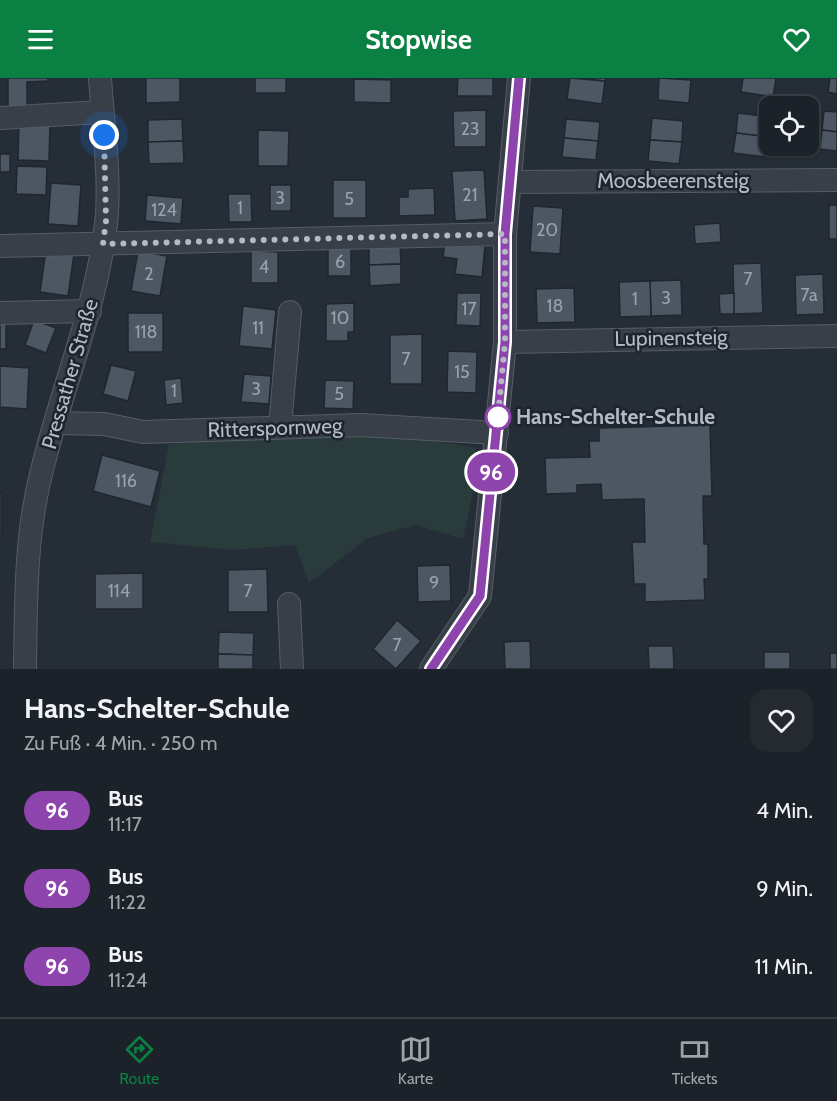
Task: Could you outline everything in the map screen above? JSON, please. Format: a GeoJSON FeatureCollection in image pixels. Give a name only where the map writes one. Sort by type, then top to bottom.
{"type":"FeatureCollection","features":[{"type":"Feature","properties":{"kind":"street","name":"Pressather Straße"},"geometry":{"type":"LineString","coordinates":[[25,669],[27,555],[41,472],[90,311],[106,221],[100,78]]}},
{"type":"Feature","properties":{"kind":"street"},"geometry":{"type":"LineString","coordinates":[[431,669],[480,596],[505,342],[505,234],[519,78]]}},
{"type":"Feature","properties":{"kind":"street"},"geometry":{"type":"LineString","coordinates":[[0,118],[102,112]]}},
{"type":"Feature","properties":{"kind":"street","name":"Moosbeerensteig"},"geometry":{"type":"LineString","coordinates":[[510,182],[837,180]]}},
{"type":"Feature","properties":{"kind":"street"},"geometry":{"type":"LineString","coordinates":[[0,246],[505,234]]}},
{"type":"Feature","properties":{"kind":"street"},"geometry":{"type":"LineString","coordinates":[[0,313],[90,311]]}},
{"type":"Feature","properties":{"kind":"street"},"geometry":{"type":"LineString","coordinates":[[280,427],[290,312]]}},
{"type":"Feature","properties":{"kind":"street","name":"Lupinensteig"},"geometry":{"type":"LineString","coordinates":[[505,342],[837,336]]}},
{"type":"Feature","properties":{"kind":"street","name":"Ritterspornweg"},"geometry":{"type":"LineString","coordinates":[[55,423],[104,424],[143,432],[361,425],[496,433]]}},
{"type":"Feature","properties":{"kind":"street"},"geometry":{"type":"LineString","coordinates":[[289,604],[292,669]]}},
{"type":"Feature","properties":{"kind":"shaded area"},"geometry":{"type":"Polygon","coordinates":[[[339,433],[407,436],[476,448],[473,491],[463,539],[416,525],[368,538],[309,583],[295,545],[233,550],[150,542],[169,444],[339,433]]]}},
{"type":"Feature","properties":{"kind":"building"},"geometry":{"type":"Polygon","coordinates":[[[8,78],[48,78],[48,81],[27,82],[27,109],[8,109],[8,78]]]}},
{"type":"Feature","properties":{"kind":"building"},"geometry":{"type":"Polygon","coordinates":[[[146,78],[180,78],[180,102],[146,103],[146,78]]]}},
{"type":"Feature","properties":{"kind":"building"},"geometry":{"type":"Polygon","coordinates":[[[255,78],[286,78],[286,93],[255,93],[255,78]]]}},
{"type":"Feature","properties":{"kind":"building"},"geometry":{"type":"Polygon","coordinates":[[[391,78],[391,80],[354,79],[391,78]]]}},
{"type":"Feature","properties":{"kind":"building"},"geometry":{"type":"Polygon","coordinates":[[[458,78],[493,78],[493,96],[457,96],[458,78]]]}},
{"type":"Feature","properties":{"kind":"building"},"geometry":{"type":"Polygon","coordinates":[[[570,78],[605,81],[602,104],[567,99],[570,78]]]}},
{"type":"Feature","properties":{"kind":"building"},"geometry":{"type":"Polygon","coordinates":[[[581,78],[606,78],[605,81],[581,78]]]}},
{"type":"Feature","properties":{"kind":"building"},"geometry":{"type":"Polygon","coordinates":[[[659,78],[691,80],[689,103],[658,100],[659,78]]]}},
{"type":"Feature","properties":{"kind":"building"},"geometry":{"type":"Polygon","coordinates":[[[743,78],[776,78],[773,96],[741,92],[743,78]]]}},
{"type":"Feature","properties":{"kind":"building"},"geometry":{"type":"Polygon","coordinates":[[[830,78],[837,78],[837,94],[828,92],[830,78]]]}},
{"type":"Feature","properties":{"kind":"building"},"geometry":{"type":"Polygon","coordinates":[[[354,79],[391,80],[391,103],[354,102],[354,79]]]}},
{"type":"Feature","properties":{"kind":"building"},"geometry":{"type":"Polygon","coordinates":[[[486,110],[486,147],[454,147],[453,111],[486,110]]]}},
{"type":"Feature","properties":{"kind":"building"},"geometry":{"type":"Polygon","coordinates":[[[824,111],[837,112],[837,132],[822,130],[824,111]]]}},
{"type":"Feature","properties":{"kind":"building"},"geometry":{"type":"Polygon","coordinates":[[[738,113],[759,116],[759,136],[736,133],[738,113]]]}},
{"type":"Feature","properties":{"kind":"building"},"geometry":{"type":"Polygon","coordinates":[[[652,118],[683,121],[682,142],[650,140],[652,118]]]}},
{"type":"Feature","properties":{"kind":"building"},"geometry":{"type":"Polygon","coordinates":[[[182,119],[183,141],[148,142],[148,120],[182,119]]]}},
{"type":"Feature","properties":{"kind":"building"},"geometry":{"type":"Polygon","coordinates":[[[566,119],[600,122],[598,141],[564,138],[566,119]]]}},
{"type":"Feature","properties":{"kind":"building"},"geometry":{"type":"Polygon","coordinates":[[[19,122],[50,123],[49,161],[18,160],[19,122]]]}},
{"type":"Feature","properties":{"kind":"building"},"geometry":{"type":"Polygon","coordinates":[[[258,130],[289,131],[288,166],[258,166],[258,130]]]}},
{"type":"Feature","properties":{"kind":"building"},"geometry":{"type":"Polygon","coordinates":[[[822,130],[837,132],[837,151],[820,149],[822,130]]]}},
{"type":"Feature","properties":{"kind":"building"},"geometry":{"type":"Polygon","coordinates":[[[736,133],[759,136],[759,156],[765,157],[733,153],[736,133]]]}},
{"type":"Feature","properties":{"kind":"building"},"geometry":{"type":"Polygon","coordinates":[[[564,138],[598,141],[596,160],[562,157],[564,138]]]}},
{"type":"Feature","properties":{"kind":"building"},"geometry":{"type":"Polygon","coordinates":[[[650,140],[682,142],[679,164],[648,161],[650,140]]]}},
{"type":"Feature","properties":{"kind":"building"},"geometry":{"type":"Polygon","coordinates":[[[183,141],[184,163],[149,164],[148,142],[183,141]]]}},
{"type":"Feature","properties":{"kind":"building"},"geometry":{"type":"Polygon","coordinates":[[[0,154],[10,154],[10,172],[0,172],[0,154]]]}},
{"type":"Feature","properties":{"kind":"building"},"geometry":{"type":"Polygon","coordinates":[[[17,166],[47,167],[46,195],[16,194],[17,166]]]}},
{"type":"Feature","properties":{"kind":"building"},"geometry":{"type":"Polygon","coordinates":[[[484,170],[487,219],[455,221],[452,171],[484,170]]]}},
{"type":"Feature","properties":{"kind":"building"},"geometry":{"type":"Polygon","coordinates":[[[333,180],[366,180],[366,218],[333,218],[333,180]]]}},
{"type":"Feature","properties":{"kind":"building"},"geometry":{"type":"Polygon","coordinates":[[[51,183],[81,185],[78,226],[48,224],[51,183]]]}},
{"type":"Feature","properties":{"kind":"building"},"geometry":{"type":"Polygon","coordinates":[[[270,185],[291,185],[291,211],[270,211],[270,185]]]}},
{"type":"Feature","properties":{"kind":"building"},"geometry":{"type":"Polygon","coordinates":[[[434,188],[435,215],[399,216],[399,197],[408,197],[408,189],[434,188]]]}},
{"type":"Feature","properties":{"kind":"building"},"geometry":{"type":"Polygon","coordinates":[[[228,194],[251,194],[252,222],[229,222],[228,194]]]}},
{"type":"Feature","properties":{"kind":"building"},"geometry":{"type":"Polygon","coordinates":[[[147,195],[183,198],[181,224],[145,221],[147,195]]]}},
{"type":"Feature","properties":{"kind":"building"},"geometry":{"type":"Polygon","coordinates":[[[829,205],[837,205],[837,239],[829,239],[829,205]]]}},
{"type":"Feature","properties":{"kind":"building"},"geometry":{"type":"Polygon","coordinates":[[[533,206],[563,208],[560,254],[530,252],[533,206]]]}},
{"type":"Feature","properties":{"kind":"building"},"geometry":{"type":"Polygon","coordinates":[[[720,223],[721,242],[695,244],[694,225],[720,223]]]}},
{"type":"Feature","properties":{"kind":"building"},"geometry":{"type":"Polygon","coordinates":[[[445,242],[485,246],[482,277],[455,274],[457,259],[443,257],[445,242]]]}},
{"type":"Feature","properties":{"kind":"building"},"geometry":{"type":"Polygon","coordinates":[[[400,244],[401,264],[369,265],[369,245],[400,244]]]}},
{"type":"Feature","properties":{"kind":"building"},"geometry":{"type":"Polygon","coordinates":[[[328,248],[351,248],[351,276],[328,276],[328,248]]]}},
{"type":"Feature","properties":{"kind":"building"},"geometry":{"type":"Polygon","coordinates":[[[46,250],[74,254],[68,296],[40,292],[46,250]]]}},
{"type":"Feature","properties":{"kind":"building"},"geometry":{"type":"Polygon","coordinates":[[[138,251],[167,256],[160,296],[131,291],[138,251]]]}},
{"type":"Feature","properties":{"kind":"building"},"geometry":{"type":"Polygon","coordinates":[[[251,251],[278,252],[278,283],[251,283],[251,251]]]}},
{"type":"Feature","properties":{"kind":"building"},"geometry":{"type":"Polygon","coordinates":[[[761,263],[763,313],[734,314],[733,264],[761,263]]]}},
{"type":"Feature","properties":{"kind":"building"},"geometry":{"type":"Polygon","coordinates":[[[401,264],[401,284],[370,286],[369,265],[401,264]]]}},
{"type":"Feature","properties":{"kind":"building"},"geometry":{"type":"Polygon","coordinates":[[[823,274],[824,314],[796,315],[795,275],[823,274]]]}},
{"type":"Feature","properties":{"kind":"building"},"geometry":{"type":"Polygon","coordinates":[[[681,280],[682,315],[651,316],[650,281],[681,280]]]}},
{"type":"Feature","properties":{"kind":"building"},"geometry":{"type":"Polygon","coordinates":[[[650,281],[651,316],[620,317],[619,282],[650,281]]]}},
{"type":"Feature","properties":{"kind":"building"},"geometry":{"type":"Polygon","coordinates":[[[574,288],[575,322],[537,323],[536,289],[574,288]]]}},
{"type":"Feature","properties":{"kind":"building"},"geometry":{"type":"Polygon","coordinates":[[[457,293],[481,293],[480,326],[456,325],[457,293]]]}},
{"type":"Feature","properties":{"kind":"building"},"geometry":{"type":"Polygon","coordinates":[[[734,293],[734,314],[720,314],[719,294],[734,293]]]}},
{"type":"Feature","properties":{"kind":"building"},"geometry":{"type":"Polygon","coordinates":[[[354,303],[354,332],[348,332],[348,341],[326,341],[326,304],[354,303]]]}},
{"type":"Feature","properties":{"kind":"building"},"geometry":{"type":"Polygon","coordinates":[[[243,306],[276,310],[272,349],[239,346],[243,306]]]}},
{"type":"Feature","properties":{"kind":"building"},"geometry":{"type":"Polygon","coordinates":[[[128,313],[163,313],[163,352],[128,352],[128,313]]]}},
{"type":"Feature","properties":{"kind":"building"},"geometry":{"type":"Polygon","coordinates":[[[34,320],[56,328],[46,353],[25,345],[34,320]]]}},
{"type":"Feature","properties":{"kind":"building"},"geometry":{"type":"Polygon","coordinates":[[[0,324],[6,324],[6,349],[0,349],[0,324]]]}},
{"type":"Feature","properties":{"kind":"building"},"geometry":{"type":"Polygon","coordinates":[[[422,334],[422,384],[390,384],[390,335],[422,334]]]}},
{"type":"Feature","properties":{"kind":"building"},"geometry":{"type":"Polygon","coordinates":[[[448,351],[477,352],[476,393],[447,392],[448,351]]]}},
{"type":"Feature","properties":{"kind":"building"},"geometry":{"type":"Polygon","coordinates":[[[111,365],[136,371],[128,401],[103,394],[111,365]]]}},
{"type":"Feature","properties":{"kind":"building"},"geometry":{"type":"Polygon","coordinates":[[[0,366],[29,368],[27,409],[0,407],[0,366]]]}},
{"type":"Feature","properties":{"kind":"building"},"geometry":{"type":"Polygon","coordinates":[[[244,374],[271,376],[269,404],[241,402],[244,374]]]}},
{"type":"Feature","properties":{"kind":"building"},"geometry":{"type":"Polygon","coordinates":[[[181,378],[183,403],[166,405],[164,380],[181,378]]]}},
{"type":"Feature","properties":{"kind":"building"},"geometry":{"type":"Polygon","coordinates":[[[325,380],[354,381],[353,409],[324,408],[325,380]]]}},
{"type":"Feature","properties":{"kind":"building"},"geometry":{"type":"Polygon","coordinates":[[[710,425],[712,496],[703,496],[704,544],[708,544],[708,579],[704,579],[705,600],[645,602],[645,584],[634,584],[632,542],[645,542],[644,499],[602,500],[601,484],[577,485],[577,493],[546,494],[545,458],[590,457],[589,441],[599,441],[599,428],[710,425]]]}},
{"type":"Feature","properties":{"kind":"building"},"geometry":{"type":"Polygon","coordinates":[[[102,455],[160,471],[151,507],[93,491],[102,455]]]}},
{"type":"Feature","properties":{"kind":"building"},"geometry":{"type":"Polygon","coordinates":[[[0,492],[2,492],[2,536],[0,536],[0,492]]]}},
{"type":"Feature","properties":{"kind":"building"},"geometry":{"type":"Polygon","coordinates":[[[450,565],[451,601],[418,602],[417,566],[450,565]]]}},
{"type":"Feature","properties":{"kind":"building"},"geometry":{"type":"Polygon","coordinates":[[[267,569],[268,612],[228,612],[228,570],[267,569]]]}},
{"type":"Feature","properties":{"kind":"building"},"geometry":{"type":"Polygon","coordinates":[[[143,573],[143,609],[95,609],[95,574],[143,573]]]}},
{"type":"Feature","properties":{"kind":"building"},"geometry":{"type":"Polygon","coordinates":[[[397,620],[421,641],[396,669],[373,649],[397,620]]]}},
{"type":"Feature","properties":{"kind":"building"},"geometry":{"type":"Polygon","coordinates":[[[219,632],[254,633],[253,655],[218,654],[219,632]]]}},
{"type":"Feature","properties":{"kind":"building"},"geometry":{"type":"Polygon","coordinates":[[[530,641],[531,669],[505,669],[504,642],[530,641]]]}},
{"type":"Feature","properties":{"kind":"building"},"geometry":{"type":"Polygon","coordinates":[[[648,646],[673,646],[674,669],[649,669],[648,646]]]}},
{"type":"Feature","properties":{"kind":"building"},"geometry":{"type":"Polygon","coordinates":[[[764,652],[790,652],[790,669],[764,669],[764,652]]]}},
{"type":"Feature","properties":{"kind":"building"},"geometry":{"type":"Polygon","coordinates":[[[830,653],[837,653],[837,669],[830,669],[830,653]]]}},
{"type":"Feature","properties":{"kind":"building"},"geometry":{"type":"Polygon","coordinates":[[[218,654],[253,655],[253,669],[218,669],[218,654]]]}},
{"type":"Feature","properties":{"kind":"bus line","name":"96"},"geometry":{"type":"LineString","coordinates":[[431,669],[480,596],[505,342],[505,234],[519,78]]}},
{"type":"Feature","properties":{"kind":"place","name":"Hans-Schelter-Schule"},"geometry":{"type":"Point","coordinates":[498,417]}},
{"type":"Feature","properties":{"kind":"route"},"geometry":{"type":"LineString","coordinates":[[104,135],[106,221],[103,244],[505,234],[505,342],[498,417]]}}]}
